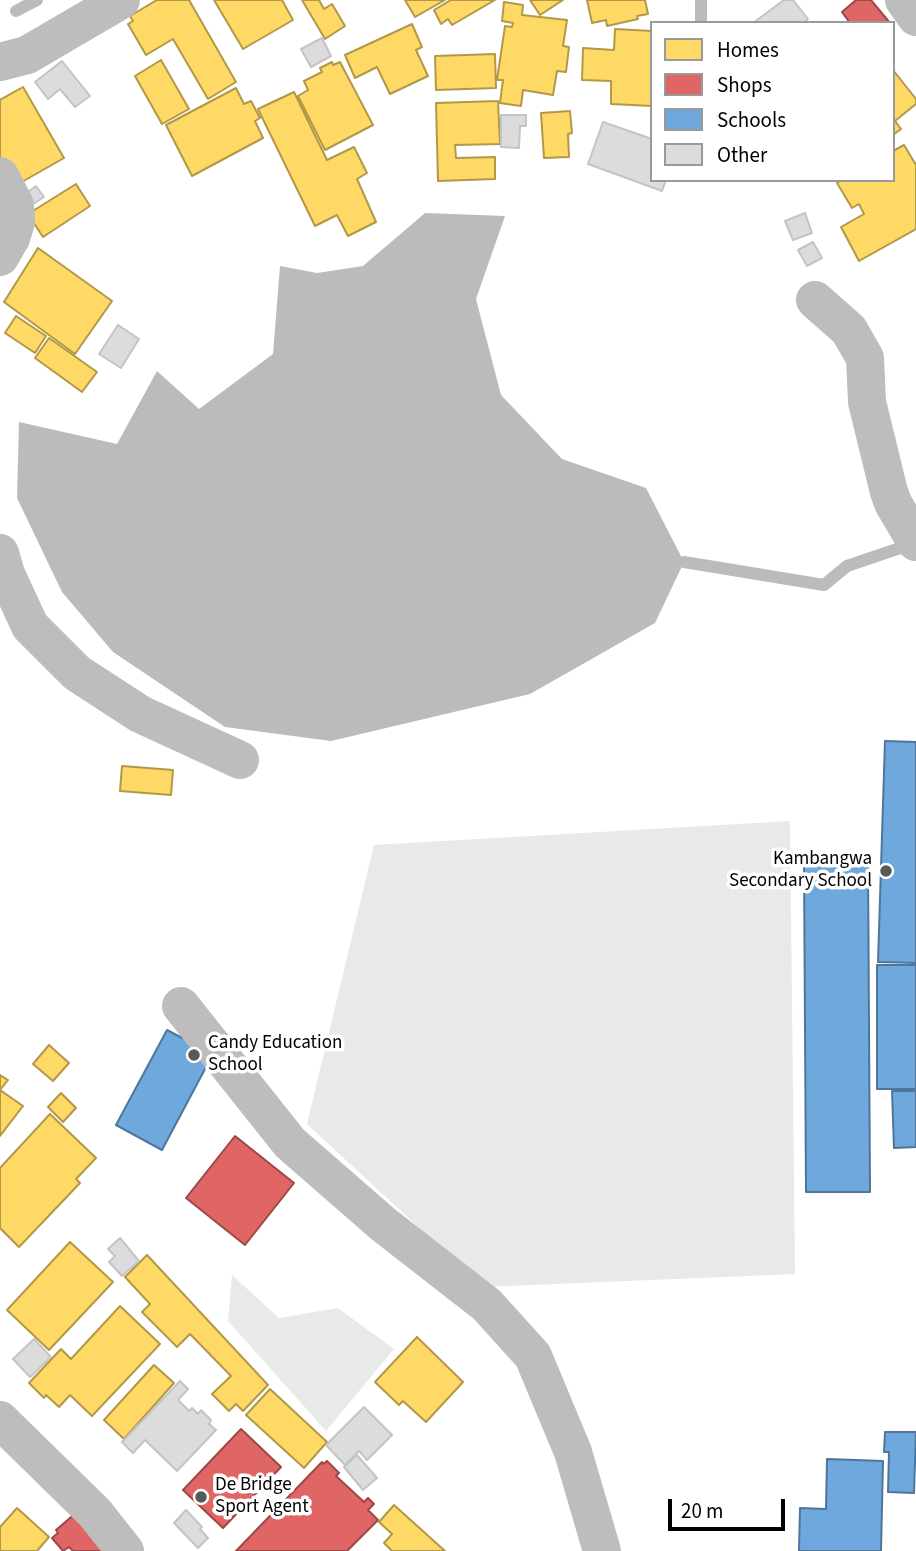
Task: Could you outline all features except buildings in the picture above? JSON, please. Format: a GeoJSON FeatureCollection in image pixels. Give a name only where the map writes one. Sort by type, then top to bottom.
{"type":"FeatureCollection","features":[{"type":"Feature","properties":{"kind":"street"},"geometry":{"type":"LineString","coordinates":[[0,62],[27,55],[121,0]]}},
{"type":"Feature","properties":{"kind":"street"},"geometry":{"type":"LineString","coordinates":[[904,0],[916,17]]}},
{"type":"Feature","properties":{"kind":"street"},"geometry":{"type":"LineString","coordinates":[[0,176],[15,205],[16,222],[11,238],[0,257]]}},
{"type":"Feature","properties":{"kind":"street"},"geometry":{"type":"LineString","coordinates":[[815,300],[849,330],[865,358],[867,402],[889,492],[916,542]]}},
{"type":"Feature","properties":{"kind":"street"},"geometry":{"type":"LineString","coordinates":[[0,554],[6,574],[30,626],[77,673],[139,714],[240,760]]}},
{"type":"Feature","properties":{"kind":"street"},"geometry":{"type":"LineString","coordinates":[[181,1006],[290,1143],[383,1224],[487,1305],[533,1356],[573,1452],[602,1551]]}},
{"type":"Feature","properties":{"kind":"street"},"geometry":{"type":"LineString","coordinates":[[0,1420],[95,1513],[125,1551]]}},
{"type":"Feature","properties":{"kind":"shaded area"},"geometry":{"type":"Polygon","coordinates":[[[425,213],[505,216],[476,299],[501,395],[562,459],[646,488],[684,562],[655,623],[530,694],[331,741],[225,727],[113,652],[62,592],[17,498],[19,422],[117,444],[157,371],[199,409],[273,354],[280,266],[317,273],[363,266],[425,213]]]}},
{"type":"Feature","properties":{"kind":"shaded area"},"geometry":{"type":"Polygon","coordinates":[[[790,821],[795,1274],[483,1287],[307,1124],[374,845],[790,821]]]}},
{"type":"Feature","properties":{"kind":"shaded area"},"geometry":{"type":"Polygon","coordinates":[[[232,1275],[279,1318],[338,1308],[394,1349],[326,1431],[228,1321],[232,1275]]]}},
{"type":"Feature","properties":{"kind":"waterway"},"geometry":{"type":"LineString","coordinates":[[16,11],[37,0]]}},
{"type":"Feature","properties":{"kind":"waterway"},"geometry":{"type":"LineString","coordinates":[[701,0],[701,21]]}},
{"type":"Feature","properties":{"kind":"waterway"},"geometry":{"type":"LineString","coordinates":[[684,562],[824,585],[847,566],[912,544]]}},
{"type":"Feature","properties":{"kind":"place","name":"Kambangwa Secondary School"},"geometry":{"type":"Point","coordinates":[886,871]}},
{"type":"Feature","properties":{"kind":"place","name":"Candy Education School"},"geometry":{"type":"Point","coordinates":[194,1055]}},
{"type":"Feature","properties":{"kind":"place","name":"De Bridge Sport Agent"},"geometry":{"type":"Point","coordinates":[201,1497]}}]}
